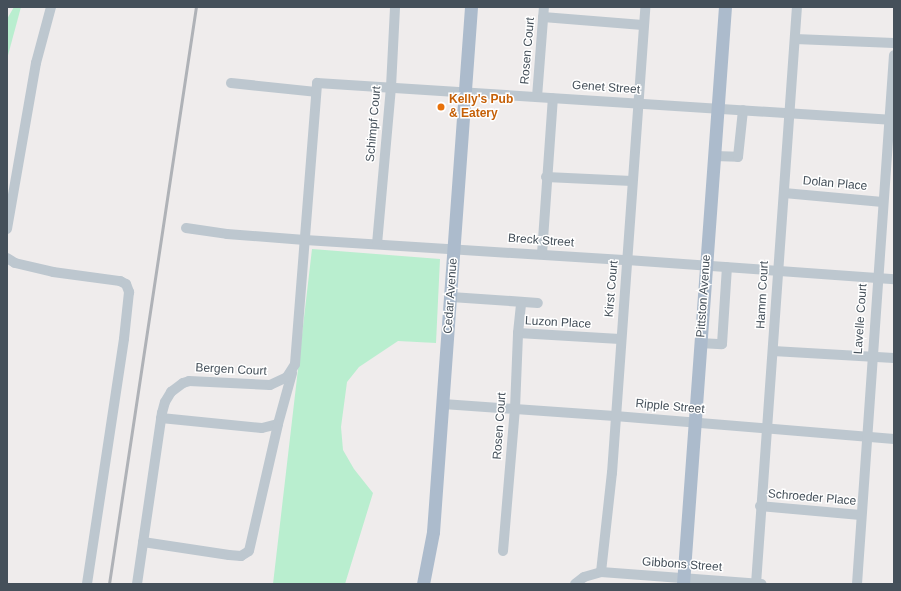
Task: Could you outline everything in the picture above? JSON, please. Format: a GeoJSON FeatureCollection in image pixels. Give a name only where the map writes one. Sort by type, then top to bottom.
{"type":"FeatureCollection","features":[{"type":"Feature","properties":{"kind":"main road","name":"Cedar Avenue"},"geometry":{"type":"LineString","coordinates":[[422,584],[432,537],[443,404],[471,7]]}},
{"type":"Feature","properties":{"kind":"main road","name":"Pittston Avenue"},"geometry":{"type":"LineString","coordinates":[[683,581],[725,7]]}},
{"type":"Feature","properties":{"kind":"street"},"geometry":{"type":"LineString","coordinates":[[7,229],[36,63],[51,7]]}},
{"type":"Feature","properties":{"kind":"street","name":"Schimpf Court"},"geometry":{"type":"LineString","coordinates":[[377,244],[391,87],[396,7]]}},
{"type":"Feature","properties":{"kind":"street","name":"Rosen Court"},"geometry":{"type":"LineString","coordinates":[[537,97],[544,7]]}},
{"type":"Feature","properties":{"kind":"street","name":"Kirst Court"},"geometry":{"type":"LineString","coordinates":[[601,572],[612,473],[620,339],[645,7]]}},
{"type":"Feature","properties":{"kind":"street","name":"Hamm Court"},"geometry":{"type":"LineString","coordinates":[[756,584],[760,506],[773,351],[777,270],[797,7]]}},
{"type":"Feature","properties":{"kind":"street"},"geometry":{"type":"LineString","coordinates":[[543,18],[643,25]]}},
{"type":"Feature","properties":{"kind":"street"},"geometry":{"type":"LineString","coordinates":[[795,39],[894,43]]}},
{"type":"Feature","properties":{"kind":"street","name":"Lavelle Court"},"geometry":{"type":"LineString","coordinates":[[857,584],[877,278],[883,202],[892,120],[894,55]]}},
{"type":"Feature","properties":{"kind":"street","name":"Genet Street"},"geometry":{"type":"LineString","coordinates":[[231,83],[317,87],[391,87],[892,120]]}},
{"type":"Feature","properties":{"kind":"street"},"geometry":{"type":"LineString","coordinates":[[143,542],[229,555],[241,556],[249,551],[278,424],[296,356],[317,87]]}},
{"type":"Feature","properties":{"kind":"street"},"geometry":{"type":"LineString","coordinates":[[542,254],[546,177],[553,98]]}},
{"type":"Feature","properties":{"kind":"street"},"geometry":{"type":"LineString","coordinates":[[714,156],[738,158],[743,110]]}},
{"type":"Feature","properties":{"kind":"street"},"geometry":{"type":"LineString","coordinates":[[546,177],[632,181]]}},
{"type":"Feature","properties":{"kind":"street","name":"Dolan Place"},"geometry":{"type":"LineString","coordinates":[[784,193],[883,202]]}},
{"type":"Feature","properties":{"kind":"street","name":"Breck Street"},"geometry":{"type":"LineString","coordinates":[[186,228],[227,234],[305,240],[454,248],[894,279]]}},
{"type":"Feature","properties":{"kind":"street"},"geometry":{"type":"LineString","coordinates":[[7,258],[15,263],[53,272],[120,280],[126,284],[129,292],[124,339],[86,584]]}},
{"type":"Feature","properties":{"kind":"street"},"geometry":{"type":"LineString","coordinates":[[700,343],[722,344],[727,267]]}},
{"type":"Feature","properties":{"kind":"street"},"geometry":{"type":"LineString","coordinates":[[450,297],[538,303]]}},
{"type":"Feature","properties":{"kind":"street","name":"Rosen Court"},"geometry":{"type":"LineString","coordinates":[[503,551],[515,409],[518,333],[522,302]]}},
{"type":"Feature","properties":{"kind":"street","name":"Luzon Place"},"geometry":{"type":"LineString","coordinates":[[518,333],[620,339]]}},
{"type":"Feature","properties":{"kind":"street"},"geometry":{"type":"LineString","coordinates":[[773,351],[894,358]]}},
{"type":"Feature","properties":{"kind":"street","name":"Bergen Court"},"geometry":{"type":"LineString","coordinates":[[137,584],[161,418],[167,397],[183,383],[199,380],[270,385],[280,382],[292,372]]}},
{"type":"Feature","properties":{"kind":"street","name":"Ripple Street"},"geometry":{"type":"LineString","coordinates":[[443,404],[615,416],[894,439]]}},
{"type":"Feature","properties":{"kind":"street"},"geometry":{"type":"LineString","coordinates":[[161,418],[262,428],[278,424]]}},
{"type":"Feature","properties":{"kind":"street","name":"Schroeder Place"},"geometry":{"type":"LineString","coordinates":[[760,506],[861,515]]}},
{"type":"Feature","properties":{"kind":"street"},"geometry":{"type":"LineString","coordinates":[[575,584],[584,576],[601,572]]}},
{"type":"Feature","properties":{"kind":"street","name":"Gibbons Street"},"geometry":{"type":"LineString","coordinates":[[601,572],[683,581],[762,584]]}},
{"type":"Feature","properties":{"kind":"green space"},"geometry":{"type":"Polygon","coordinates":[[[14,7],[21,7],[7,59],[7,19],[14,7]]]}},
{"type":"Feature","properties":{"kind":"green space"},"geometry":{"type":"Polygon","coordinates":[[[312,249],[440,259],[436,343],[398,341],[359,367],[347,382],[341,427],[343,450],[354,469],[373,493],[345,584],[273,584],[312,249]]]}},
{"type":"Feature","properties":{"kind":"railway"},"geometry":{"type":"LineString","coordinates":[[109,584],[196,7]]}},
{"type":"Feature","properties":{"kind":"place","name":"Kelly's Pub & Eatery"},"geometry":{"type":"Point","coordinates":[441,107]}}]}
